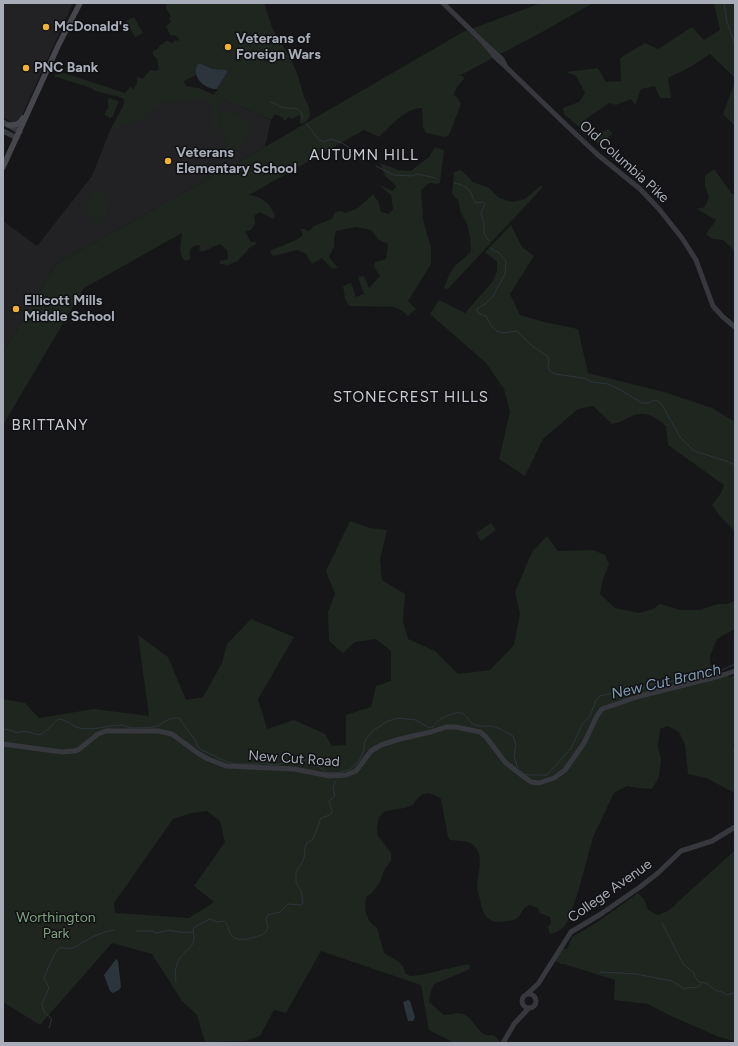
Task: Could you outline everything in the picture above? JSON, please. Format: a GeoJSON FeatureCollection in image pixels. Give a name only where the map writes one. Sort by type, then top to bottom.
{"type":"FeatureCollection","features":[{"type":"Feature","properties":{"kind":"main road"},"geometry":{"type":"LineString","coordinates":[[3,167],[39,87],[80,3]]}},
{"type":"Feature","properties":{"kind":"main road"},"geometry":{"type":"LineString","coordinates":[[6,124],[19,124],[36,88],[39,87]]}},
{"type":"Feature","properties":{"kind":"street","name":"Old Columbia Pike"},"geometry":{"type":"LineString","coordinates":[[443,3],[482,41],[496,58],[568,127],[598,155],[640,189],[659,209],[692,252],[713,306],[735,327]]}},
{"type":"Feature","properties":{"kind":"street"},"geometry":{"type":"LineString","coordinates":[[6,124],[20,132]]}},
{"type":"Feature","properties":{"kind":"street"},"geometry":{"type":"LineString","coordinates":[[3,131],[17,138]]}},
{"type":"Feature","properties":{"kind":"street","name":"New Cut Road"},"geometry":{"type":"LineString","coordinates":[[3,744],[62,752],[74,751],[78,750],[98,734],[106,731],[158,731],[172,734],[199,754],[226,766],[294,769],[330,776],[346,775],[351,773],[360,766],[371,751],[381,745],[400,738],[431,732],[446,727],[456,727],[480,732],[490,740],[505,762],[531,782],[539,783],[554,778],[565,770],[584,743],[602,709],[640,696],[735,671]]}},
{"type":"Feature","properties":{"kind":"street","name":"College Avenue"},"geometry":{"type":"LineString","coordinates":[[520,1017],[523,997],[538,984],[571,932],[601,914],[640,887],[658,873],[681,851],[712,841],[735,827]]}},
{"type":"Feature","properties":{"kind":"street","name":"College Avenue"},"geometry":{"type":"LineString","coordinates":[[503,1043],[520,1017],[534,1005],[538,984]]}},
{"type":"Feature","properties":{"kind":"street"},"geometry":{"type":"LineString","coordinates":[[528,994],[531,994],[535,998]]}},
{"type":"Feature","properties":{"kind":"street"},"geometry":{"type":"LineString","coordinates":[[523,1004],[529,1008]]}},
{"type":"Feature","properties":{"kind":"shaded area"},"geometry":{"type":"Polygon","coordinates":[[[3,3],[73,3],[19,122],[13,123],[3,117],[3,3]]]}},
{"type":"Feature","properties":{"kind":"shaded area"},"geometry":{"type":"Polygon","coordinates":[[[198,64],[214,69],[227,70],[227,73],[217,89],[208,87],[200,82],[196,74],[198,64]]]}},
{"type":"Feature","properties":{"kind":"shaded area","name":"Veterans Elementary School"},"geometry":{"type":"Polygon","coordinates":[[[198,88],[271,120],[265,147],[56,264],[3,353],[3,221],[37,246],[92,176],[111,128],[132,91],[198,88]]]}},
{"type":"Feature","properties":{"kind":"shaded area"},"geometry":{"type":"Polygon","coordinates":[[[116,959],[118,961],[121,987],[113,993],[110,991],[104,975],[116,959]]]}},
{"type":"Feature","properties":{"kind":"shaded area"},"geometry":{"type":"Polygon","coordinates":[[[408,1000],[410,1001],[415,1017],[413,1021],[408,1021],[403,1002],[408,1000]]]}},
{"type":"Feature","properties":{"kind":"green space"},"geometry":{"type":"Polygon","coordinates":[[[167,3],[264,3],[273,30],[290,57],[298,76],[304,97],[309,107],[310,116],[307,121],[302,124],[300,123],[300,115],[292,119],[288,117],[284,121],[282,117],[275,114],[271,120],[223,99],[217,111],[220,138],[215,130],[213,122],[212,105],[205,99],[197,99],[162,103],[148,115],[131,123],[113,128],[124,104],[124,99],[98,92],[91,88],[57,77],[55,78],[54,75],[64,73],[125,93],[130,87],[134,89],[138,77],[142,79],[151,70],[156,71],[159,69],[157,59],[153,55],[153,51],[158,49],[160,45],[166,41],[172,43],[176,40],[180,41],[176,36],[170,35],[166,26],[171,22],[169,18],[171,17],[166,8],[167,3]],[[201,64],[196,75],[184,81],[186,86],[198,88],[214,95],[227,73],[201,64]]]}},
{"type":"Feature","properties":{"kind":"green space"},"geometry":{"type":"Polygon","coordinates":[[[541,3],[593,3],[459,76],[463,76],[464,79],[457,87],[453,96],[454,95],[458,98],[461,104],[449,135],[445,137],[426,133],[423,127],[422,108],[404,114],[379,137],[364,130],[249,195],[262,199],[269,205],[274,212],[275,217],[273,219],[260,212],[254,216],[255,224],[251,230],[245,232],[251,242],[256,242],[255,245],[249,248],[238,261],[228,265],[220,264],[220,261],[228,259],[227,250],[220,244],[202,252],[199,250],[200,246],[194,246],[190,250],[190,259],[187,261],[184,260],[180,250],[182,233],[84,288],[3,425],[3,353],[56,264],[265,147],[463,32],[541,3]]]}},
{"type":"Feature","properties":{"kind":"green space"},"geometry":{"type":"Polygon","coordinates":[[[714,3],[735,3],[735,78],[710,54],[692,66],[668,78],[671,98],[660,98],[655,86],[641,89],[635,105],[631,99],[616,105],[609,103],[586,119],[588,131],[598,134],[609,129],[612,134],[600,145],[564,114],[563,108],[579,102],[585,93],[576,76],[566,72],[598,68],[606,82],[621,81],[620,58],[645,43],[658,49],[692,27],[704,40],[720,30],[714,3]]]}},
{"type":"Feature","properties":{"kind":"green space"},"geometry":{"type":"Polygon","coordinates":[[[134,17],[143,33],[135,37],[126,21],[134,17]]]}},
{"type":"Feature","properties":{"kind":"green space"},"geometry":{"type":"Polygon","coordinates":[[[735,82],[735,126],[723,114],[735,82]]]}},
{"type":"Feature","properties":{"kind":"green space"},"geometry":{"type":"Polygon","coordinates":[[[109,98],[118,101],[113,116],[110,118],[105,115],[108,108],[109,98]]]}},
{"type":"Feature","properties":{"kind":"green space"},"geometry":{"type":"Polygon","coordinates":[[[222,111],[233,112],[249,122],[250,132],[245,141],[225,163],[200,179],[224,158],[226,152],[220,116],[222,111]]]}},
{"type":"Feature","properties":{"kind":"green space"},"geometry":{"type":"Polygon","coordinates":[[[435,147],[444,150],[440,183],[429,183],[421,190],[423,219],[431,248],[431,264],[408,301],[416,309],[408,316],[401,310],[393,307],[349,306],[345,298],[343,286],[351,283],[356,297],[364,294],[358,277],[364,276],[369,288],[380,276],[374,267],[375,262],[386,259],[388,244],[379,240],[371,230],[356,227],[336,231],[334,247],[329,257],[338,268],[332,269],[322,258],[312,264],[306,254],[297,250],[273,256],[270,251],[296,240],[303,235],[300,229],[305,229],[308,232],[314,226],[332,219],[335,212],[341,211],[345,213],[358,208],[373,194],[378,201],[381,212],[389,214],[393,209],[391,195],[379,185],[393,191],[396,186],[385,176],[380,163],[398,170],[411,171],[429,157],[435,147]]]}},
{"type":"Feature","properties":{"kind":"green space"},"geometry":{"type":"Polygon","coordinates":[[[202,161],[205,172],[196,175],[193,164],[202,161]]]}},
{"type":"Feature","properties":{"kind":"green space"},"geometry":{"type":"Polygon","coordinates":[[[714,169],[732,194],[735,194],[735,251],[723,240],[713,239],[706,234],[716,220],[697,209],[705,207],[709,197],[705,186],[705,176],[714,169]]]}},
{"type":"Feature","properties":{"kind":"green space"},"geometry":{"type":"Polygon","coordinates":[[[461,170],[473,182],[489,188],[498,197],[513,202],[525,199],[540,186],[543,187],[448,289],[444,288],[452,270],[471,251],[467,224],[461,213],[458,200],[452,194],[454,172],[461,170]]]}},
{"type":"Feature","properties":{"kind":"green space"},"geometry":{"type":"Polygon","coordinates":[[[96,189],[104,196],[108,206],[108,211],[101,225],[85,213],[84,208],[96,189]]]}},
{"type":"Feature","properties":{"kind":"green space"},"geometry":{"type":"Polygon","coordinates":[[[511,225],[522,247],[534,256],[510,294],[520,315],[578,329],[588,373],[664,392],[712,408],[735,422],[735,531],[720,516],[712,505],[721,493],[724,485],[668,445],[666,426],[650,415],[637,414],[621,422],[612,424],[593,406],[578,409],[543,439],[525,476],[499,459],[510,412],[504,389],[486,363],[430,314],[439,300],[465,313],[493,281],[497,271],[497,262],[485,252],[511,225]]]}},
{"type":"Feature","properties":{"kind":"green space","name":"Worthington Park"},"geometry":{"type":"Polygon","coordinates":[[[350,521],[370,528],[387,530],[380,559],[382,580],[405,594],[403,621],[408,639],[435,651],[458,674],[490,670],[514,645],[520,613],[515,592],[532,552],[547,536],[558,551],[593,550],[605,555],[609,564],[603,579],[600,594],[615,608],[639,613],[653,609],[660,604],[681,610],[700,610],[717,604],[726,604],[735,601],[735,629],[717,639],[710,656],[710,664],[730,677],[735,675],[735,741],[733,744],[735,752],[735,793],[706,778],[688,774],[685,745],[679,732],[668,726],[660,729],[658,747],[661,759],[659,777],[652,789],[627,786],[614,793],[593,837],[578,892],[568,921],[563,928],[550,934],[548,927],[551,923],[550,917],[540,913],[538,908],[530,905],[524,908],[518,917],[513,920],[500,922],[490,920],[487,917],[484,913],[477,889],[480,858],[476,848],[472,844],[464,841],[450,840],[448,837],[441,799],[437,796],[433,794],[422,795],[413,805],[385,811],[379,817],[377,828],[378,836],[391,853],[391,861],[384,870],[380,882],[372,893],[366,897],[365,906],[368,919],[377,928],[384,953],[400,963],[405,973],[410,976],[421,975],[469,964],[470,967],[468,970],[434,984],[429,1002],[444,1015],[458,1013],[463,1014],[471,1020],[480,1031],[484,1034],[493,1035],[501,1043],[454,1043],[429,1030],[421,985],[321,951],[286,1013],[274,1010],[260,1036],[245,1041],[205,1042],[197,1015],[182,1001],[152,954],[112,943],[40,1025],[3,1002],[3,699],[25,703],[39,718],[94,709],[149,716],[138,635],[168,657],[186,700],[203,697],[222,663],[227,644],[251,619],[294,637],[258,699],[267,729],[294,720],[325,734],[332,746],[346,745],[346,715],[371,707],[376,686],[391,681],[391,651],[376,639],[355,642],[343,653],[329,641],[328,612],[335,594],[326,571],[350,521]],[[207,811],[192,813],[173,819],[114,903],[115,913],[189,918],[214,902],[194,886],[225,842],[220,821],[207,811]]]}},
{"type":"Feature","properties":{"kind":"green space"},"geometry":{"type":"Polygon","coordinates":[[[491,523],[496,530],[481,541],[476,533],[491,523]]]}},
{"type":"Feature","properties":{"kind":"green space"},"geometry":{"type":"Polygon","coordinates":[[[733,852],[735,852],[735,1043],[734,1041],[719,1037],[671,1016],[648,1004],[614,1000],[615,980],[560,964],[555,961],[563,948],[567,949],[572,937],[596,923],[638,893],[644,899],[648,910],[658,915],[668,911],[733,852]]]}},
{"type":"Feature","properties":{"kind":"waterway"},"geometry":{"type":"LineString","coordinates":[[724,3],[727,22],[735,44]]}},
{"type":"Feature","properties":{"kind":"waterway"},"geometry":{"type":"LineString","coordinates":[[270,102],[286,108],[295,108],[301,113],[303,118]]}},
{"type":"Feature","properties":{"kind":"waterway"},"geometry":{"type":"LineString","coordinates":[[306,123],[319,140],[324,142],[331,139],[342,143],[350,148],[363,162]]}},
{"type":"Feature","properties":{"kind":"waterway"},"geometry":{"type":"LineString","coordinates":[[376,166],[393,175],[412,176],[417,174],[436,178]]}},
{"type":"Feature","properties":{"kind":"waterway"},"geometry":{"type":"LineString","coordinates":[[454,183],[466,187],[476,203],[483,202],[485,204],[481,213],[484,223],[484,234],[489,241]]}},
{"type":"Feature","properties":{"kind":"waterway"},"geometry":{"type":"LineString","coordinates":[[491,248],[498,252],[506,261],[505,274],[493,296],[477,309],[478,313],[486,316],[492,327],[503,333],[517,331],[532,346],[547,356],[549,360],[548,367],[550,371],[555,374],[583,378],[592,382],[608,384],[642,403],[648,403],[655,400],[661,403],[680,437],[694,451],[735,465]]}},
{"type":"Feature","properties":{"kind":"waterway","name":"New Cut Branch"},"geometry":{"type":"LineString","coordinates":[[3,729],[17,733],[25,731],[39,735],[44,733],[59,719],[79,728],[90,729],[117,725],[132,728],[153,727],[167,720],[179,718],[195,740],[198,747],[227,762],[236,764],[265,763],[274,765],[310,760],[326,772],[336,773],[349,770],[359,761],[364,750],[366,739],[374,730],[388,721],[398,718],[416,720],[429,728],[445,717],[452,714],[461,713],[475,725],[491,726],[513,736],[516,745],[514,756],[518,769],[524,774],[547,775],[571,748],[583,723],[590,716],[596,700],[600,696],[639,691],[650,684],[664,684],[686,676],[718,672],[735,664]]}},
{"type":"Feature","properties":{"kind":"waterway"},"geometry":{"type":"LineString","coordinates":[[176,982],[176,966],[193,943],[193,929],[195,927],[210,919],[217,922],[224,921],[234,938],[252,938],[264,934],[268,928],[266,919],[268,915],[280,912],[288,904],[300,905],[303,903],[301,891],[296,882],[296,871],[301,865],[305,855],[304,850],[307,843],[313,839],[321,818],[330,815],[332,812],[329,801],[335,796],[333,789],[335,781]]}},
{"type":"Feature","properties":{"kind":"waterway"},"geometry":{"type":"LineString","coordinates":[[662,923],[683,964],[694,973],[699,982],[708,984],[714,990],[723,992],[726,995],[735,993]]}},
{"type":"Feature","properties":{"kind":"waterway"},"geometry":{"type":"LineString","coordinates":[[49,1028],[51,1018],[44,1012],[42,1004],[49,988],[44,978],[56,951],[60,948],[73,948],[96,935],[114,930]]}},
{"type":"Feature","properties":{"kind":"waterway"},"geometry":{"type":"LineString","coordinates":[[137,931],[153,931],[156,933],[170,930],[193,932]]}},
{"type":"Feature","properties":{"kind":"waterway"},"geometry":{"type":"LineString","coordinates":[[600,972],[637,974],[672,981],[684,989],[696,988],[703,982]]}},
{"type":"Feature","properties":{"kind":"place","name":"McDonald's"},"geometry":{"type":"Point","coordinates":[46,27]}},
{"type":"Feature","properties":{"kind":"place","name":"Veterans of Foreign Wars"},"geometry":{"type":"Point","coordinates":[228,47]}},
{"type":"Feature","properties":{"kind":"place","name":"PNC Bank"},"geometry":{"type":"Point","coordinates":[26,68]}},
{"type":"Feature","properties":{"kind":"place","name":"Veterans Elementary School"},"geometry":{"type":"Point","coordinates":[168,161]}},
{"type":"Feature","properties":{"kind":"place","name":"Ellicott Mills Middle School"},"geometry":{"type":"Point","coordinates":[16,309]}},
{"type":"Feature","properties":{"kind":"district","name":"AUTUMN HILL"},"geometry":{"type":"Point","coordinates":[364,156]}},
{"type":"Feature","properties":{"kind":"district","name":"STONECREST HILLS"},"geometry":{"type":"Point","coordinates":[411,398]}},
{"type":"Feature","properties":{"kind":"district","name":"BRITTANY"},"geometry":{"type":"Point","coordinates":[50,426]}}]}
